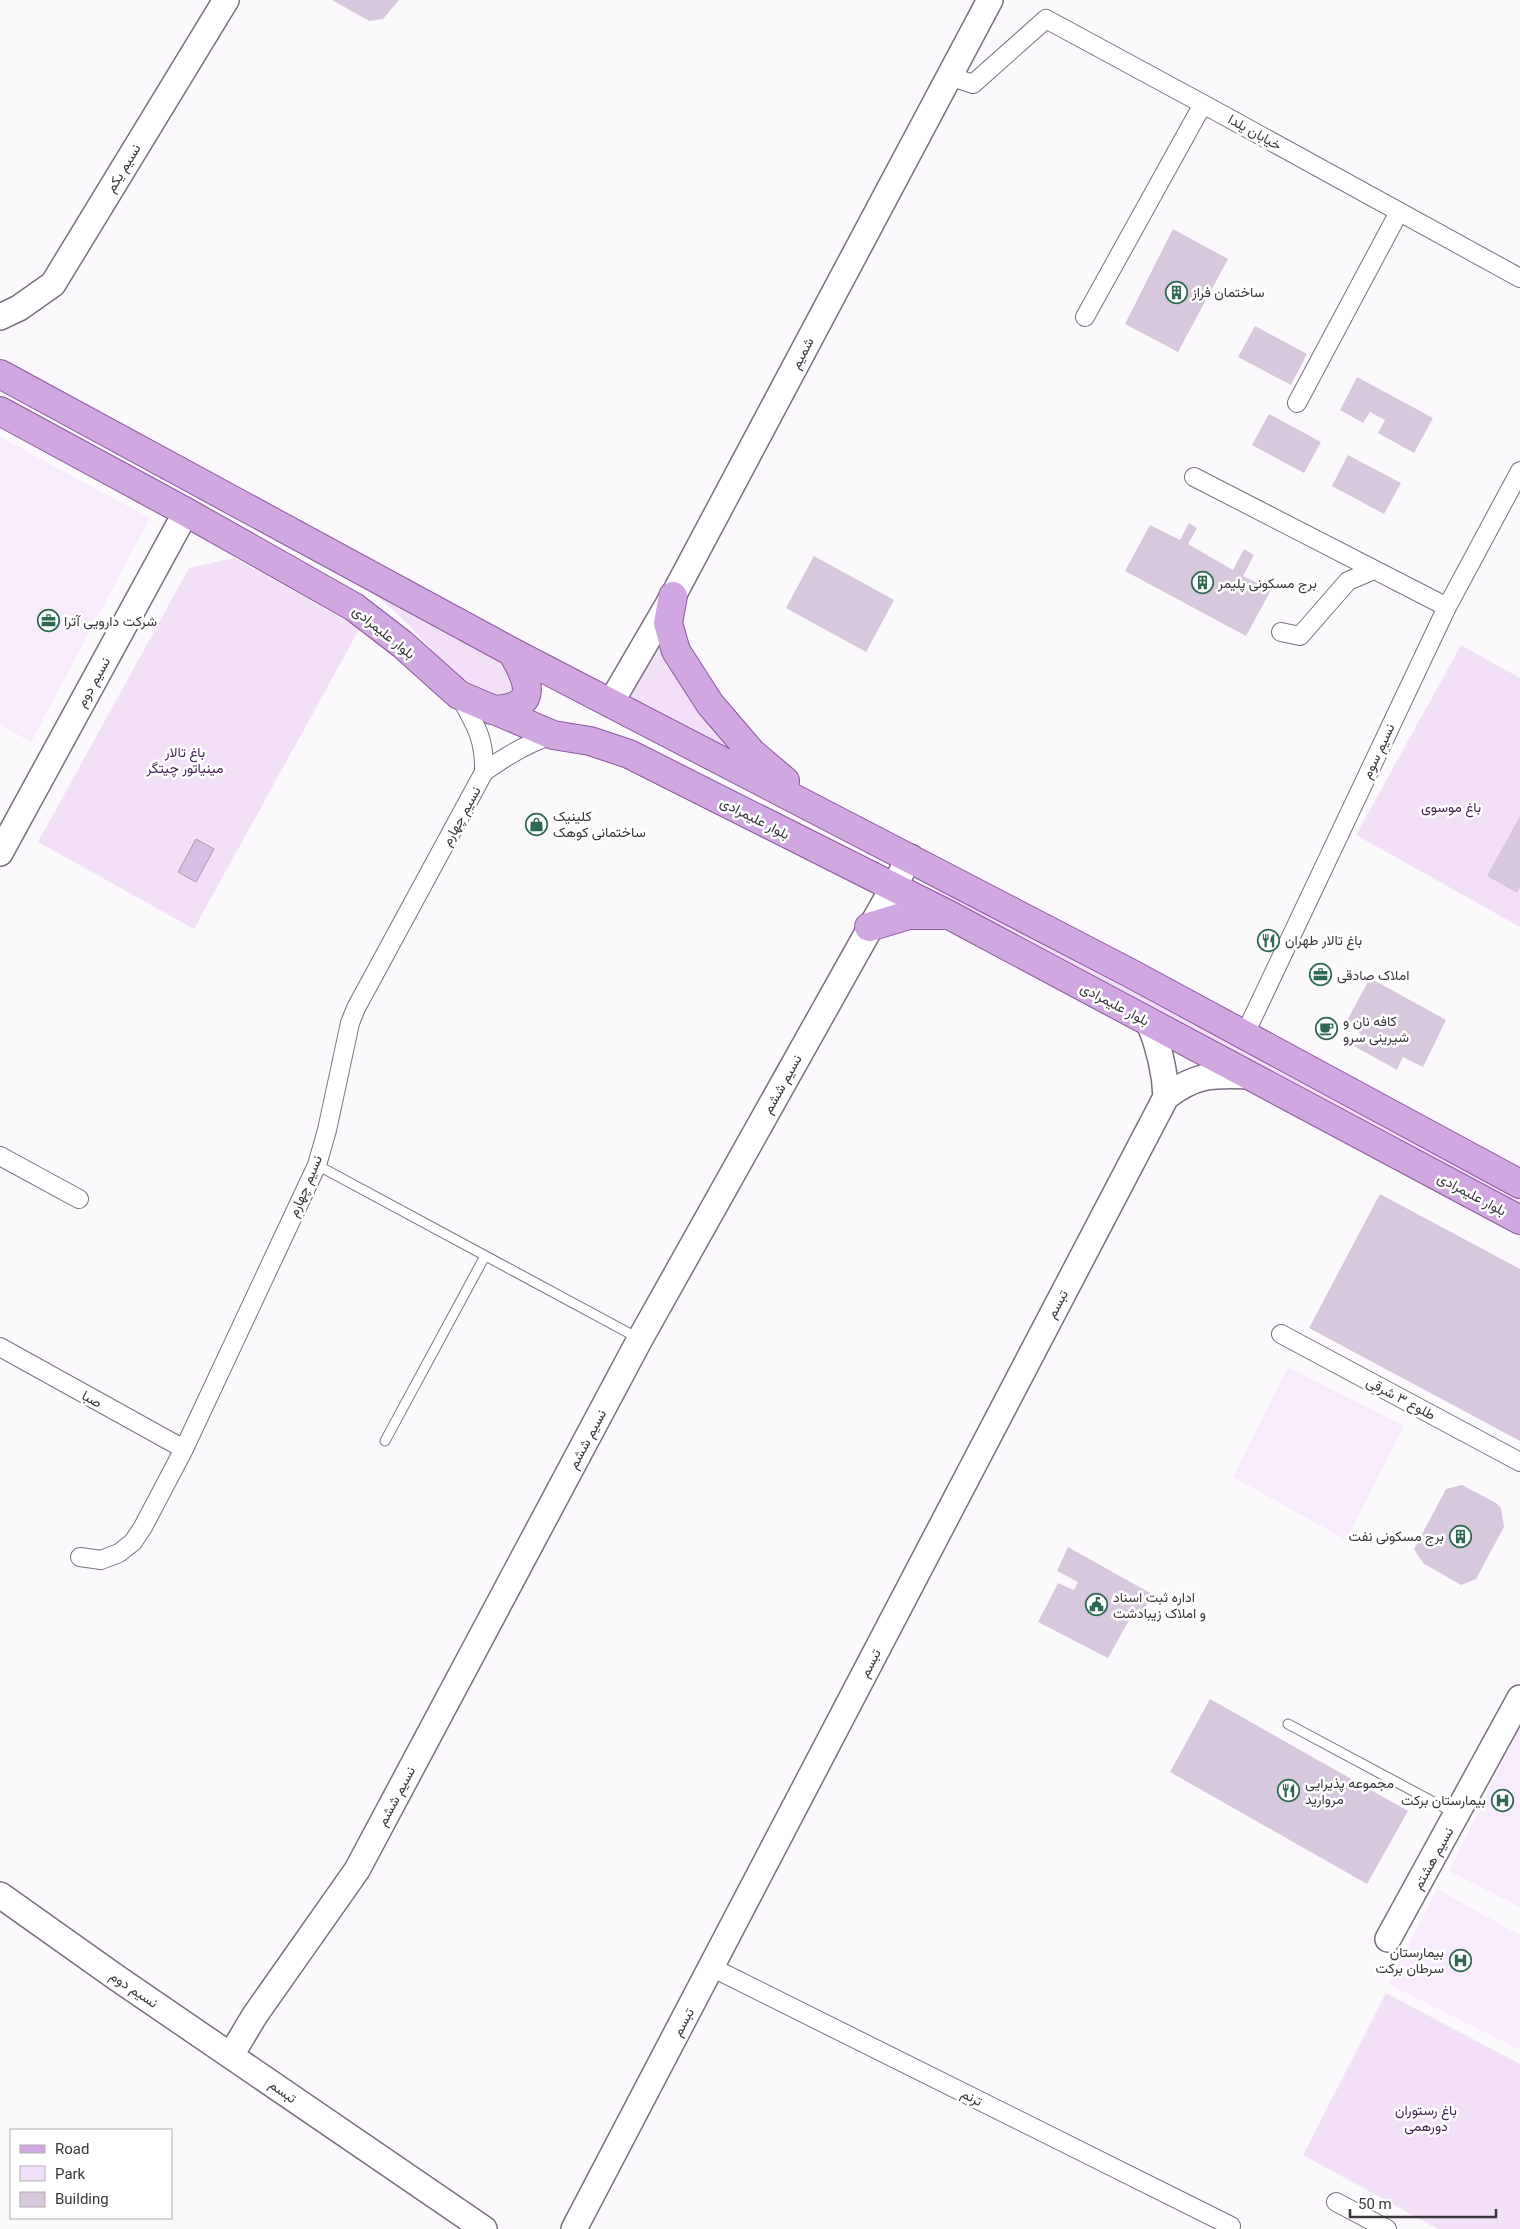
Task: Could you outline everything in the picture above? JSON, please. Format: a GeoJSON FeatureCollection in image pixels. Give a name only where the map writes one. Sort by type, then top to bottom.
{"type":"FeatureCollection","features":[{"type":"Feature","properties":{"kind":"main road"},"geometry":{"type":"LineString","coordinates":[[0,374],[512,652],[610,704],[816,808],[1121,968],[1520,1184]]}},
{"type":"Feature","properties":{"kind":"main road","name":"بلوار علیمرادی"},"geometry":{"type":"LineString","coordinates":[[0,411],[354,606],[402,644],[458,695],[553,735],[590,741],[629,754],[951,916],[1520,1220]]}},
{"type":"Feature","properties":{"kind":"main road"},"geometry":{"type":"LineString","coordinates":[[673,596],[668,623],[676,652],[710,704],[752,753],[816,808]]}},
{"type":"Feature","properties":{"kind":"main road"},"geometry":{"type":"LineString","coordinates":[[492,710],[511,709],[519,704],[526,695],[528,685],[526,675],[512,652]]}},
{"type":"Feature","properties":{"kind":"main road"},"geometry":{"type":"LineString","coordinates":[[869,927],[909,915],[951,916]]}},
{"type":"Feature","properties":{"kind":"street","name":"نسیم یکم"},"geometry":{"type":"LineString","coordinates":[[0,316],[19,308],[53,284],[226,0]]}},
{"type":"Feature","properties":{"kind":"street","name":"شمیم"},"geometry":{"type":"LineString","coordinates":[[610,704],[673,596],[990,0]]}},
{"type":"Feature","properties":{"kind":"street","name":"خیابان یلدا"},"geometry":{"type":"LineString","coordinates":[[949,76],[973,84],[1046,19],[1520,278]]}},
{"type":"Feature","properties":{"kind":"street"},"geometry":{"type":"LineString","coordinates":[[1085,317],[1203,104]]}},
{"type":"Feature","properties":{"kind":"street"},"geometry":{"type":"LineString","coordinates":[[1297,403],[1399,212]]}},
{"type":"Feature","properties":{"kind":"street","name":"نسیم سوم"},"geometry":{"type":"LineString","coordinates":[[1244,1036],[1447,607],[1520,471]]}},
{"type":"Feature","properties":{"kind":"street"},"geometry":{"type":"LineString","coordinates":[[1194,477],[1447,607]]}},
{"type":"Feature","properties":{"kind":"street","name":"نسیم دوم"},"geometry":{"type":"LineString","coordinates":[[0,853],[186,512]]}},
{"type":"Feature","properties":{"kind":"street"},"geometry":{"type":"LineString","coordinates":[[1281,632],[1300,636],[1348,581],[1374,570]]}},
{"type":"Feature","properties":{"kind":"street","name":"نسیم چهارم"},"geometry":{"type":"LineString","coordinates":[[80,1557],[101,1560],[120,1553],[133,1542],[144,1528],[184,1449],[317,1165],[327,1130],[350,1023],[356,1008],[484,772],[485,755],[482,738],[458,695]]}},
{"type":"Feature","properties":{"kind":"street","name":"نسیم چهارم"},"geometry":{"type":"LineString","coordinates":[[484,772],[520,749],[553,735]]}},
{"type":"Feature","properties":{"kind":"street","name":"نسیم ششم"},"geometry":{"type":"LineString","coordinates":[[231,2054],[255,2015],[357,1870],[640,1339],[869,927],[910,857]]}},
{"type":"Feature","properties":{"kind":"street"},"geometry":{"type":"LineString","coordinates":[[1149,1022],[1161,1051],[1166,1097]]}},
{"type":"Feature","properties":{"kind":"street","name":"تبسم"},"geometry":{"type":"LineString","coordinates":[[574,2229],[1166,1097],[1183,1084],[1203,1077],[1251,1076]]}},
{"type":"Feature","properties":{"kind":"street"},"geometry":{"type":"LineString","coordinates":[[0,1156],[79,1199]]}},
{"type":"Feature","properties":{"kind":"street","name":"طلوع ۳ شرقی"},"geometry":{"type":"LineString","coordinates":[[1281,1334],[1520,1462]]}},
{"type":"Feature","properties":{"kind":"street","name":"صبا"},"geometry":{"type":"LineString","coordinates":[[0,1347],[184,1449]]}},
{"type":"Feature","properties":{"kind":"street","name":"نسیم هشتم"},"geometry":{"type":"LineString","coordinates":[[1388,1939],[1520,1698]]}},
{"type":"Feature","properties":{"kind":"street","name":"نسیم دوم"},"geometry":{"type":"LineString","coordinates":[[0,1895],[117,1978],[231,2054]]}},
{"type":"Feature","properties":{"kind":"street","name":"ترنم"},"geometry":{"type":"LineString","coordinates":[[712,1967],[1230,2226],[1229,2229]]}},
{"type":"Feature","properties":{"kind":"street","name":"تبسم"},"geometry":{"type":"LineString","coordinates":[[231,2054],[484,2229]]}},
{"type":"Feature","properties":{"kind":"street"},"geometry":{"type":"LineString","coordinates":[[1336,2202],[1387,2229]]}},
{"type":"Feature","properties":{"kind":"lane"},"geometry":{"type":"LineString","coordinates":[[317,1165],[640,1339]]}},
{"type":"Feature","properties":{"kind":"lane"},"geometry":{"type":"LineString","coordinates":[[385,1441],[485,1256]]}},
{"type":"Feature","properties":{"kind":"lane"},"geometry":{"type":"LineString","coordinates":[[1288,1724],[1456,1814]]}},
{"type":"Feature","properties":{"kind":"shaded area","name":"شرکت دارویی آترا"},"geometry":{"type":"Polygon","coordinates":[[[0,437],[150,518],[31,742],[0,725],[0,437]]]}},
{"type":"Feature","properties":{"kind":"shaded area"},"geometry":{"type":"Polygon","coordinates":[[[196,839],[214,849],[196,882],[178,872],[196,839]]]}},
{"type":"Feature","properties":{"kind":"shaded area"},"geometry":{"type":"Polygon","coordinates":[[[1288,1367],[1404,1426],[1346,1540],[1233,1477],[1288,1367]]]}},
{"type":"Feature","properties":{"kind":"shaded area","name":"بیمارستان برکت"},"geometry":{"type":"Polygon","coordinates":[[[1520,1730],[1520,1907],[1449,1871],[1520,1730]]]}},
{"type":"Feature","properties":{"kind":"shaded area","name":"بیمارستان سرطان برکت"},"geometry":{"type":"Polygon","coordinates":[[[1437,1889],[1520,1935],[1520,2050],[1388,1984],[1437,1889]]]}},
{"type":"Feature","properties":{"kind":"green space","name":"باغ تالار مینیاتور چیتگر"},"geometry":{"type":"Polygon","coordinates":[[[234,558],[360,628],[194,929],[38,842],[189,568],[234,558]]]}},
{"type":"Feature","properties":{"kind":"green space"},"geometry":{"type":"Polygon","coordinates":[[[374,594],[512,668],[517,695],[475,702],[415,632],[374,594]]]}},
{"type":"Feature","properties":{"kind":"green space"},"geometry":{"type":"Polygon","coordinates":[[[658,644],[687,694],[709,722],[751,763],[629,699],[658,644]]]}},
{"type":"Feature","properties":{"kind":"green space","name":"باغ موسوی"},"geometry":{"type":"Polygon","coordinates":[[[1461,645],[1520,678],[1520,927],[1356,835],[1461,645]]]}},
{"type":"Feature","properties":{"kind":"green space"},"geometry":{"type":"Polygon","coordinates":[[[939,887],[1520,1198],[1520,1210],[936,896],[939,887]]]}},
{"type":"Feature","properties":{"kind":"green space","name":"باغ رستوران دورهمی"},"geometry":{"type":"Polygon","coordinates":[[[1386,1993],[1520,2064],[1520,2229],[1438,2229],[1303,2155],[1386,1993]]]}},
{"type":"Feature","properties":{"kind":"building"},"geometry":{"type":"Polygon","coordinates":[[[332,0],[399,0],[383,19],[369,21],[332,0]]]}},
{"type":"Feature","properties":{"kind":"building","name":"ساختمان فراز"},"geometry":{"type":"Polygon","coordinates":[[[1173,229],[1228,259],[1178,352],[1125,324],[1173,229]]]}},
{"type":"Feature","properties":{"kind":"building"},"geometry":{"type":"Polygon","coordinates":[[[1255,326],[1307,354],[1291,385],[1238,357],[1255,326]]]}},
{"type":"Feature","properties":{"kind":"building"},"geometry":{"type":"Polygon","coordinates":[[[1357,377],[1433,418],[1414,453],[1378,433],[1385,420],[1370,412],[1363,423],[1340,410],[1357,377]]]}},
{"type":"Feature","properties":{"kind":"building"},"geometry":{"type":"Polygon","coordinates":[[[1269,414],[1321,442],[1304,473],[1252,445],[1269,414]]]}},
{"type":"Feature","properties":{"kind":"building"},"geometry":{"type":"Polygon","coordinates":[[[1348,455],[1401,483],[1384,514],[1332,486],[1348,455]]]}},
{"type":"Feature","properties":{"kind":"building","name":"برج مسکونی پلیمر"},"geometry":{"type":"Polygon","coordinates":[[[1189,523],[1197,528],[1188,544],[1233,570],[1244,549],[1254,555],[1243,576],[1271,590],[1246,636],[1125,571],[1150,525],[1180,540],[1189,523]]]}},
{"type":"Feature","properties":{"kind":"building"},"geometry":{"type":"Polygon","coordinates":[[[814,556],[894,600],[866,652],[786,608],[814,556]]]}},
{"type":"Feature","properties":{"kind":"building"},"geometry":{"type":"Polygon","coordinates":[[[1520,816],[1520,887],[1517,893],[1487,876],[1520,816]]]}},
{"type":"Feature","properties":{"kind":"building"},"geometry":{"type":"Polygon","coordinates":[[[1370,978],[1446,1020],[1423,1067],[1403,1057],[1397,1070],[1354,1046],[1361,1034],[1345,1024],[1370,978]]]}},
{"type":"Feature","properties":{"kind":"building"},"geometry":{"type":"Polygon","coordinates":[[[1380,1194],[1520,1269],[1520,1441],[1309,1328],[1380,1194]]]}},
{"type":"Feature","properties":{"kind":"building","name":"برج مسکونی نفت"},"geometry":{"type":"Polygon","coordinates":[[[1462,1485],[1496,1503],[1501,1508],[1504,1527],[1476,1579],[1461,1585],[1423,1563],[1414,1549],[1446,1489],[1462,1485]]]}},
{"type":"Feature","properties":{"kind":"building","name":"اداره ثبت اسناد و املاک زیبادشت"},"geometry":{"type":"Polygon","coordinates":[[[1068,1547],[1152,1594],[1139,1620],[1132,1615],[1108,1658],[1038,1622],[1058,1583],[1074,1590],[1078,1582],[1057,1571],[1068,1547]]]}},
{"type":"Feature","properties":{"kind":"building","name":"مجموعه پذیرایی مروارید"},"geometry":{"type":"Polygon","coordinates":[[[1210,1699],[1408,1811],[1367,1884],[1170,1772],[1210,1699]]]}},
{"type":"Feature","properties":{"kind":"place","name":"ساختمان فراز"},"geometry":{"type":"Point","coordinates":[1176,292]}},
{"type":"Feature","properties":{"kind":"place","name":"برج مسکونی پلیمر"},"geometry":{"type":"Point","coordinates":[1202,583]}},
{"type":"Feature","properties":{"kind":"place","name":"شرکت دارویی آترا"},"geometry":{"type":"Point","coordinates":[48,621]}},
{"type":"Feature","properties":{"kind":"place","name":"کلینیک ساختمانی کوهک"},"geometry":{"type":"Point","coordinates":[537,824]}},
{"type":"Feature","properties":{"kind":"place","name":"باغ تالار طهران"},"geometry":{"type":"Point","coordinates":[1269,940]}},
{"type":"Feature","properties":{"kind":"place","name":"املاک صادقی"},"geometry":{"type":"Point","coordinates":[1321,975]}},
{"type":"Feature","properties":{"kind":"place","name":"کافه نان و شیرینی سرو"},"geometry":{"type":"Point","coordinates":[1327,1029]}},
{"type":"Feature","properties":{"kind":"place","name":"برج مسکونی نفت"},"geometry":{"type":"Point","coordinates":[1460,1536]}},
{"type":"Feature","properties":{"kind":"place","name":"اداره ثبت اسناد و املاک زیبادشت"},"geometry":{"type":"Point","coordinates":[1097,1605]}},
{"type":"Feature","properties":{"kind":"place","name":"مجموعه پذیرایی مروارید"},"geometry":{"type":"Point","coordinates":[1289,1791]}},
{"type":"Feature","properties":{"kind":"place","name":"بیمارستان برکت"},"geometry":{"type":"Point","coordinates":[1502,1800]}},
{"type":"Feature","properties":{"kind":"place","name":"بیمارستان سرطان برکت"},"geometry":{"type":"Point","coordinates":[1460,1960]}}]}
